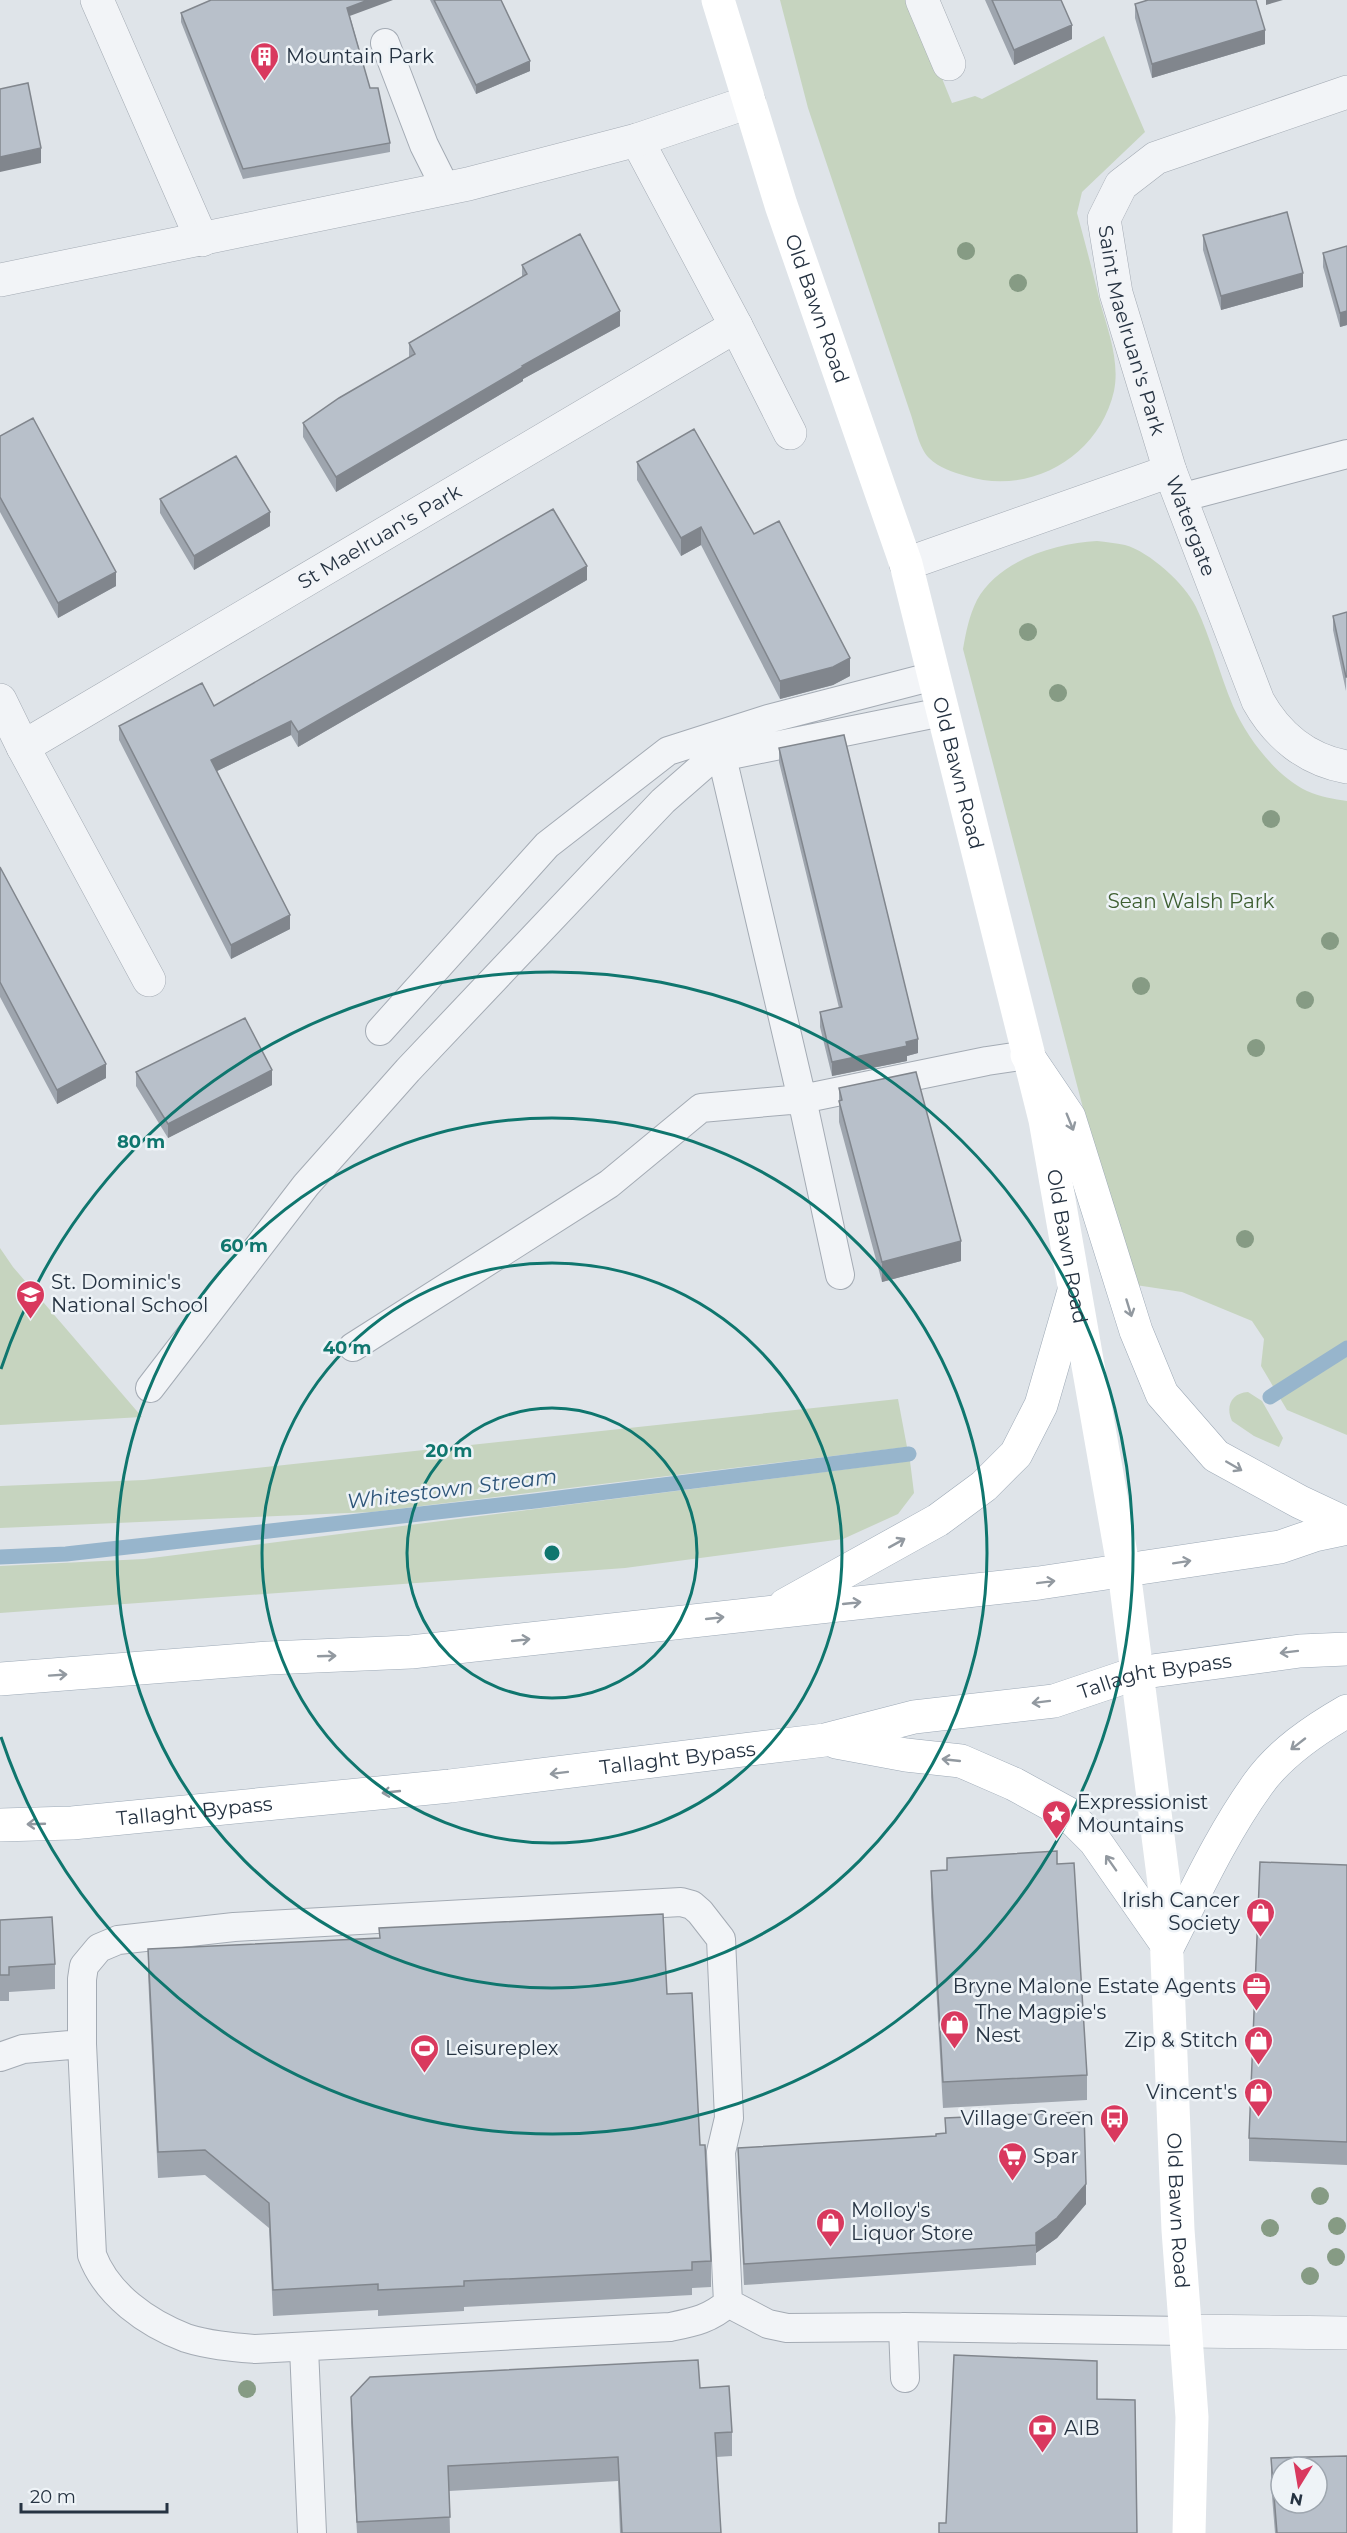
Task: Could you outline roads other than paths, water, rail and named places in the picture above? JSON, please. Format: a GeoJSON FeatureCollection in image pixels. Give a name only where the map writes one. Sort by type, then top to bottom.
{"type":"FeatureCollection","features":[{"type":"Feature","properties":{"kind":"main road","name":"Old Bawn Road"},"geometry":{"type":"LineString","coordinates":[[718,0],[781,205],[906,564],[1045,1120],[1124,1571],[1164,1883],[1178,2229],[1192,2417],[1189,2533]]}},
{"type":"Feature","properties":{"kind":"main road"},"geometry":{"type":"LineString","coordinates":[[1027,1055],[1069,1117],[1136,1331],[1162,1394],[1216,1456],[1347,1526]]}},
{"type":"Feature","properties":{"kind":"main road"},"geometry":{"type":"LineString","coordinates":[[773,1612],[938,1520],[984,1486],[1016,1454],[1041,1405],[1074,1291]]}},
{"type":"Feature","properties":{"kind":"main road"},"geometry":{"type":"LineString","coordinates":[[0,1679],[269,1659],[411,1652],[773,1612],[1124,1571],[1280,1547],[1347,1526]]}},
{"type":"Feature","properties":{"kind":"main road","name":"Tallaght Bypass"},"geometry":{"type":"LineString","coordinates":[[0,1825],[72,1823],[450,1786],[825,1740],[914,1717],[1054,1701],[1137,1673],[1289,1652],[1347,1649]]}},
{"type":"Feature","properties":{"kind":"main road"},"geometry":{"type":"LineString","coordinates":[[825,1740],[906,1755],[961,1761],[1014,1784],[1067,1813],[1095,1840],[1168,1946],[1214,1855],[1258,1783],[1287,1752],[1320,1727],[1347,1711]]}},
{"type":"Feature","properties":{"kind":"street"},"geometry":{"type":"LineString","coordinates":[[97,0],[202,240]]}},
{"type":"Feature","properties":{"kind":"street"},"geometry":{"type":"LineString","coordinates":[[922,0],[949,64]]}},
{"type":"Feature","properties":{"kind":"street","name":"Saint Maelruan's Park"},"geometry":{"type":"LineString","coordinates":[[1175,485],[1116,292],[1104,219],[1121,185],[1156,158],[1347,92]]}},
{"type":"Feature","properties":{"kind":"street"},"geometry":{"type":"LineString","coordinates":[[0,280],[446,189],[637,140],[749,102]]}},
{"type":"Feature","properties":{"kind":"street"},"geometry":{"type":"LineString","coordinates":[[637,140],[790,432]]}},
{"type":"Feature","properties":{"kind":"street","name":"St Maelruan's Park"},"geometry":{"type":"LineString","coordinates":[[23,747],[736,326]]}},
{"type":"Feature","properties":{"kind":"street","name":"Watergate"},"geometry":{"type":"LineString","coordinates":[[906,564],[1175,485],[1248,679],[1269,722],[1291,743],[1326,761],[1347,767]]}},
{"type":"Feature","properties":{"kind":"street"},"geometry":{"type":"LineString","coordinates":[[0,700],[23,747],[150,980]]}},
{"type":"Feature","properties":{"kind":"street"},"geometry":{"type":"LineString","coordinates":[[1186,2331],[1347,2333]]}},
{"type":"Feature","properties":{"kind":"lane"},"geometry":{"type":"LineString","coordinates":[[384,43],[427,152],[446,189]]}},
{"type":"Feature","properties":{"kind":"lane"},"geometry":{"type":"LineString","coordinates":[[1175,485],[1347,454]]}},
{"type":"Feature","properties":{"kind":"lane"},"geometry":{"type":"LineString","coordinates":[[380,1031],[547,845],[668,751],[768,719],[934,676]]}},
{"type":"Feature","properties":{"kind":"lane"},"geometry":{"type":"LineString","coordinates":[[150,1388],[306,1185],[408,1070],[663,801],[711,759],[942,712]]}},
{"type":"Feature","properties":{"kind":"lane"},"geometry":{"type":"LineString","coordinates":[[722,757],[802,1099],[840,1275]]}},
{"type":"Feature","properties":{"kind":"lane"},"geometry":{"type":"LineString","coordinates":[[353,1347],[609,1184],[701,1108],[802,1099],[1027,1055]]}},
{"type":"Feature","properties":{"kind":"lane"},"geometry":{"type":"LineString","coordinates":[[681,1902],[692,1905],[721,1939],[729,2118],[721,2152],[728,2303],[707,2319],[670,2327],[304,2348],[255,2349],[188,2338],[144,2316],[100,2274],[92,2255],[82,2044],[84,1966],[91,1956],[108,1943],[118,1940],[234,1928],[681,1902]]}},
{"type":"Feature","properties":{"kind":"lane"},"geometry":{"type":"LineString","coordinates":[[0,2057],[23,2049],[82,2044]]}},
{"type":"Feature","properties":{"kind":"lane"},"geometry":{"type":"LineString","coordinates":[[728,2303],[768,2324],[787,2328],[903,2327],[1186,2331]]}},
{"type":"Feature","properties":{"kind":"lane"},"geometry":{"type":"LineString","coordinates":[[903,2327],[905,2378]]}},
{"type":"Feature","properties":{"kind":"lane"},"geometry":{"type":"LineString","coordinates":[[304,2348],[312,2533]]}},
{"type":"Feature","properties":{"kind":"waterway","name":"Whitestown Stream"},"geometry":{"type":"LineString","coordinates":[[1270,1397],[1347,1348]]}},
{"type":"Feature","properties":{"kind":"waterway","name":"Whitestown Stream"},"geometry":{"type":"LineString","coordinates":[[0,1557],[66,1554],[535,1501],[909,1454]]}},
{"type":"Feature","properties":{"kind":"place","name":"Mountain Park"},"geometry":{"type":"Point","coordinates":[265,82]}},
{"type":"Feature","properties":{"kind":"place","name":"St. Dominic's National School"},"geometry":{"type":"Point","coordinates":[30,1320]}},
{"type":"Feature","properties":{"kind":"place","name":"Expressionist Mountains"},"geometry":{"type":"Point","coordinates":[1056,1840]}},
{"type":"Feature","properties":{"kind":"place","name":"Irish Cancer Society"},"geometry":{"type":"Point","coordinates":[1261,1938]}},
{"type":"Feature","properties":{"kind":"place","name":"Bryne Malone Estate Agents"},"geometry":{"type":"Point","coordinates":[1257,2012]}},
{"type":"Feature","properties":{"kind":"place","name":"The Magpie's Nest"},"geometry":{"type":"Point","coordinates":[954,2050]}},
{"type":"Feature","properties":{"kind":"place","name":"Zip & Stitch"},"geometry":{"type":"Point","coordinates":[1259,2066]}},
{"type":"Feature","properties":{"kind":"place","name":"Leisureplex"},"geometry":{"type":"Point","coordinates":[424,2074]}},
{"type":"Feature","properties":{"kind":"place","name":"Vincent's"},"geometry":{"type":"Point","coordinates":[1258,2118]}},
{"type":"Feature","properties":{"kind":"place","name":"Village Green"},"geometry":{"type":"Point","coordinates":[1115,2144]}},
{"type":"Feature","properties":{"kind":"place","name":"Spar"},"geometry":{"type":"Point","coordinates":[1012,2182]}},
{"type":"Feature","properties":{"kind":"place","name":"Molloy's Liquor Store"},"geometry":{"type":"Point","coordinates":[830,2248]}},
{"type":"Feature","properties":{"kind":"place","name":"AIB"},"geometry":{"type":"Point","coordinates":[1043,2454]}},
{"type":"Feature","properties":{"kind":"park label","name":"Sean Walsh Park"},"geometry":{"type":"Point","coordinates":[1191,901]}}]}
